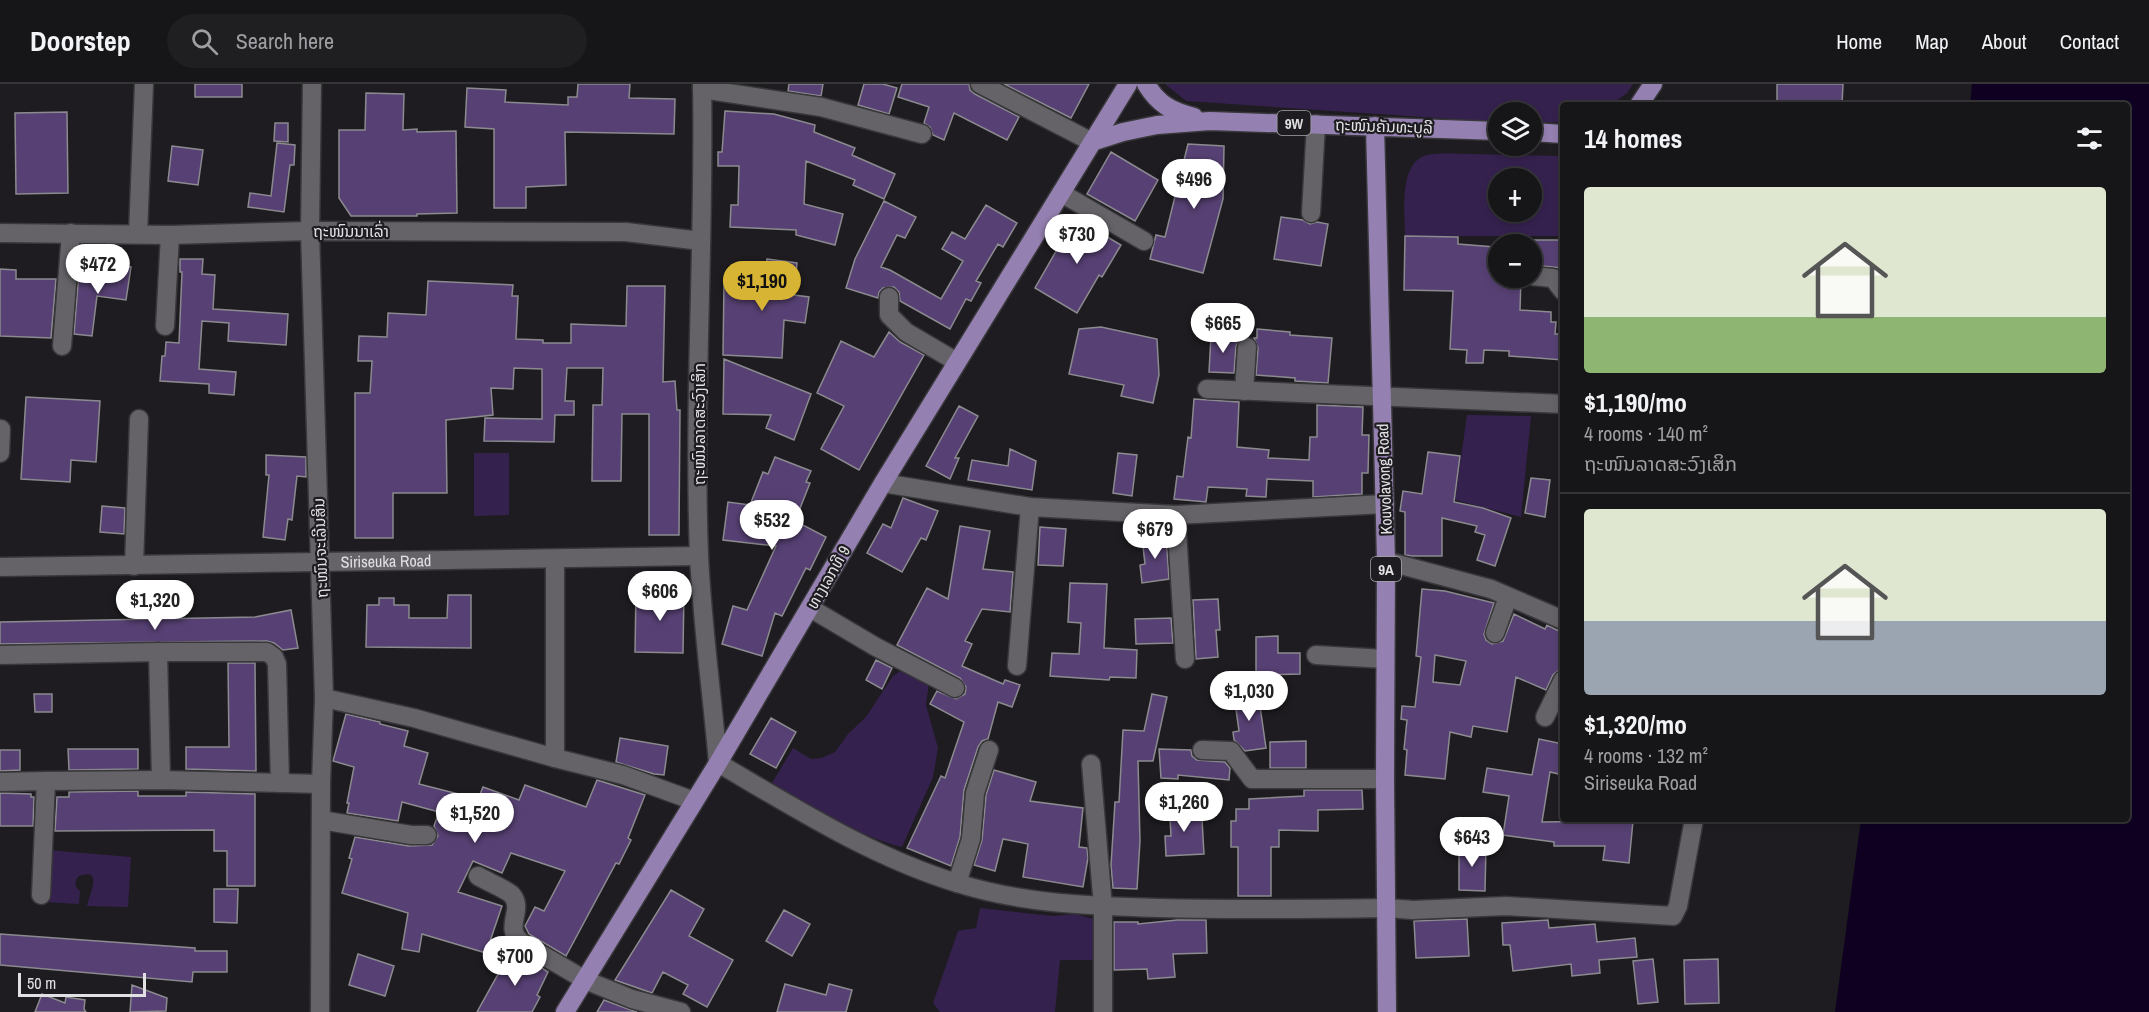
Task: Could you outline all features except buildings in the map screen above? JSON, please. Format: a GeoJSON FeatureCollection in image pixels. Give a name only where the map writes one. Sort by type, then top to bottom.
{"type":"FeatureCollection","features":[{"type":"Feature","properties":{"kind":"main road","name":"ທາງເລກທີ 9"},"geometry":{"type":"LineString","coordinates":[[565,1012],[718,763],[883,483],[1128,84]]}},
{"type":"Feature","properties":{"kind":"main road","name":"9W"},"geometry":{"type":"LineString","coordinates":[[1146,84],[1154,97],[1172,111],[1210,121]]}},
{"type":"Feature","properties":{"kind":"main road"},"geometry":{"type":"LineString","coordinates":[[1641,102],[1653,84]]}},
{"type":"Feature","properties":{"kind":"main road","name":"ຖະໜົນຄັນທະບູລີ"},"geometry":{"type":"LineString","coordinates":[[1092,142],[1123,132],[1157,125],[1210,121],[1488,131]]}},
{"type":"Feature","properties":{"kind":"main road","name":"Kouvolavong Road"},"geometry":{"type":"LineString","coordinates":[[1375,126],[1386,561],[1385,779],[1388,1012]]}},
{"type":"Feature","properties":{"kind":"main road"},"geometry":{"type":"LineString","coordinates":[[1542,133],[1560,134]]}},
{"type":"Feature","properties":{"kind":"street"},"geometry":{"type":"LineString","coordinates":[[138,234],[144,84]]}},
{"type":"Feature","properties":{"kind":"street","name":"ຖະໜົນຈະເລີນສິນ"},"geometry":{"type":"LineString","coordinates":[[312,84],[310,231],[324,698],[321,784],[320,1012]]}},
{"type":"Feature","properties":{"kind":"street"},"geometry":{"type":"LineString","coordinates":[[980,84],[1092,142]]}},
{"type":"Feature","properties":{"kind":"street"},"geometry":{"type":"LineString","coordinates":[[702,87],[821,107],[922,134]]}},
{"type":"Feature","properties":{"kind":"street","name":"ຖະໜົນລາດສະວົງເສິກ"},"geometry":{"type":"LineString","coordinates":[[702,87],[702,241],[697,416],[699,556],[718,763]]}},
{"type":"Feature","properties":{"kind":"street"},"geometry":{"type":"LineString","coordinates":[[1311,213],[1316,124]]}},
{"type":"Feature","properties":{"kind":"street"},"geometry":{"type":"LineString","coordinates":[[1061,193],[1144,241]]}},
{"type":"Feature","properties":{"kind":"street","name":"ຖະໜົນນາເລົ່າ"},"geometry":{"type":"LineString","coordinates":[[0,233],[170,235],[310,231],[626,232],[702,241]]}},
{"type":"Feature","properties":{"kind":"street"},"geometry":{"type":"LineString","coordinates":[[62,346],[71,233]]}},
{"type":"Feature","properties":{"kind":"street"},"geometry":{"type":"LineString","coordinates":[[165,326],[170,235]]}},
{"type":"Feature","properties":{"kind":"street"},"geometry":{"type":"LineString","coordinates":[[1542,277],[1553,278],[1560,287]]}},
{"type":"Feature","properties":{"kind":"street"},"geometry":{"type":"LineString","coordinates":[[889,297],[889,315],[906,332],[957,362]]}},
{"type":"Feature","properties":{"kind":"street"},"geometry":{"type":"LineString","coordinates":[[1244,391],[1248,347]]}},
{"type":"Feature","properties":{"kind":"street"},"geometry":{"type":"LineString","coordinates":[[1207,389],[1560,404]]}},
{"type":"Feature","properties":{"kind":"street"},"geometry":{"type":"LineString","coordinates":[[134,566],[139,419]]}},
{"type":"Feature","properties":{"kind":"street"},"geometry":{"type":"LineString","coordinates":[[0,453],[1,429]]}},
{"type":"Feature","properties":{"kind":"street"},"geometry":{"type":"LineString","coordinates":[[883,483],[1030,507],[1176,515],[1385,504]]}},
{"type":"Feature","properties":{"kind":"street"},"geometry":{"type":"LineString","coordinates":[[1017,666],[1030,507]]}},
{"type":"Feature","properties":{"kind":"street"},"geometry":{"type":"LineString","coordinates":[[1176,515],[1185,659]]}},
{"type":"Feature","properties":{"kind":"street","name":"Siriseuka Road"},"geometry":{"type":"LineString","coordinates":[[0,567],[699,556]]}},
{"type":"Feature","properties":{"kind":"street"},"geometry":{"type":"LineString","coordinates":[[555,559],[555,758]]}},
{"type":"Feature","properties":{"kind":"street"},"geometry":{"type":"LineString","coordinates":[[1386,561],[1491,589],[1560,619]]}},
{"type":"Feature","properties":{"kind":"street"},"geometry":{"type":"LineString","coordinates":[[1495,633],[1508,597]]}},
{"type":"Feature","properties":{"kind":"street"},"geometry":{"type":"LineString","coordinates":[[810,608],[876,647],[956,688]]}},
{"type":"Feature","properties":{"kind":"street"},"geometry":{"type":"LineString","coordinates":[[158,652],[161,780]]}},
{"type":"Feature","properties":{"kind":"street"},"geometry":{"type":"LineString","coordinates":[[0,656],[267,652],[274,657],[277,664],[280,783]]}},
{"type":"Feature","properties":{"kind":"street"},"geometry":{"type":"LineString","coordinates":[[1316,655],[1385,659]]}},
{"type":"Feature","properties":{"kind":"street"},"geometry":{"type":"LineString","coordinates":[[1545,717],[1560,687]]}},
{"type":"Feature","properties":{"kind":"street"},"geometry":{"type":"LineString","coordinates":[[324,698],[414,718],[623,775],[694,801]]}},
{"type":"Feature","properties":{"kind":"street"},"geometry":{"type":"LineString","coordinates":[[957,883],[971,839],[975,793],[989,750]]}},
{"type":"Feature","properties":{"kind":"street"},"geometry":{"type":"LineString","coordinates":[[1202,750],[1231,751],[1252,779],[1385,779]]}},
{"type":"Feature","properties":{"kind":"street"},"geometry":{"type":"LineString","coordinates":[[718,763],[818,822],[903,862],[957,883],[1055,903],[1103,907],[1413,910],[1506,906],[1673,916],[1678,906],[1693,822]]}},
{"type":"Feature","properties":{"kind":"street"},"geometry":{"type":"LineString","coordinates":[[1091,764],[1103,907],[1103,1012]]}},
{"type":"Feature","properties":{"kind":"street"},"geometry":{"type":"LineString","coordinates":[[0,782],[161,780],[321,784]]}},
{"type":"Feature","properties":{"kind":"street"},"geometry":{"type":"LineString","coordinates":[[41,895],[46,781]]}},
{"type":"Feature","properties":{"kind":"street"},"geometry":{"type":"LineString","coordinates":[[321,820],[411,835],[426,835]]}},
{"type":"Feature","properties":{"kind":"street"},"geometry":{"type":"LineString","coordinates":[[478,876],[512,895],[516,907],[513,922],[516,938],[585,980],[632,999],[681,1012]]}},
{"type":"Feature","properties":{"kind":"shaded area"},"geometry":{"type":"Polygon","coordinates":[[[1165,84],[1633,84],[1627,93],[1615,102],[1560,102],[1560,122],[1542,123],[1542,102],[1488,102],[1488,121],[1186,101],[1165,84]]]}},
{"type":"Feature","properties":{"kind":"shaded area"},"geometry":{"type":"Polygon","coordinates":[[[1972,84],[2149,84],[2149,1012],[1835,1012],[1861,822],[2130,822],[2130,102],[1970,102],[1972,84]]]}},
{"type":"Feature","properties":{"kind":"shaded area"},"geometry":{"type":"Polygon","coordinates":[[[1432,154],[1560,156],[1560,236],[1488,234],[1488,236],[1405,236],[1404,205],[1410,171],[1422,157],[1432,154]]]}},
{"type":"Feature","properties":{"kind":"shaded area"},"geometry":{"type":"Polygon","coordinates":[[[1467,415],[1531,416],[1521,517],[1455,500],[1467,415]]]}},
{"type":"Feature","properties":{"kind":"shaded area"},"geometry":{"type":"Polygon","coordinates":[[[474,453],[509,453],[509,515],[474,516],[474,453]]]}},
{"type":"Feature","properties":{"kind":"shaded area"},"geometry":{"type":"Polygon","coordinates":[[[902,670],[929,682],[926,705],[938,748],[933,777],[902,847],[852,828],[818,811],[772,783],[793,748],[811,759],[821,758],[835,752],[848,734],[866,717],[893,676],[902,670]]]}},
{"type":"Feature","properties":{"kind":"shaded area"},"geometry":{"type":"Polygon","coordinates":[[[47,850],[131,857],[128,907],[87,906],[93,879],[87,874],[79,876],[76,882],[80,891],[79,904],[46,902],[47,850]]]}},
{"type":"Feature","properties":{"kind":"shaded area"},"geometry":{"type":"Polygon","coordinates":[[[980,908],[1053,916],[1075,914],[1093,919],[1099,924],[1098,960],[1060,960],[1055,1012],[940,1012],[933,1003],[958,931],[976,928],[980,908]]]}}]}
